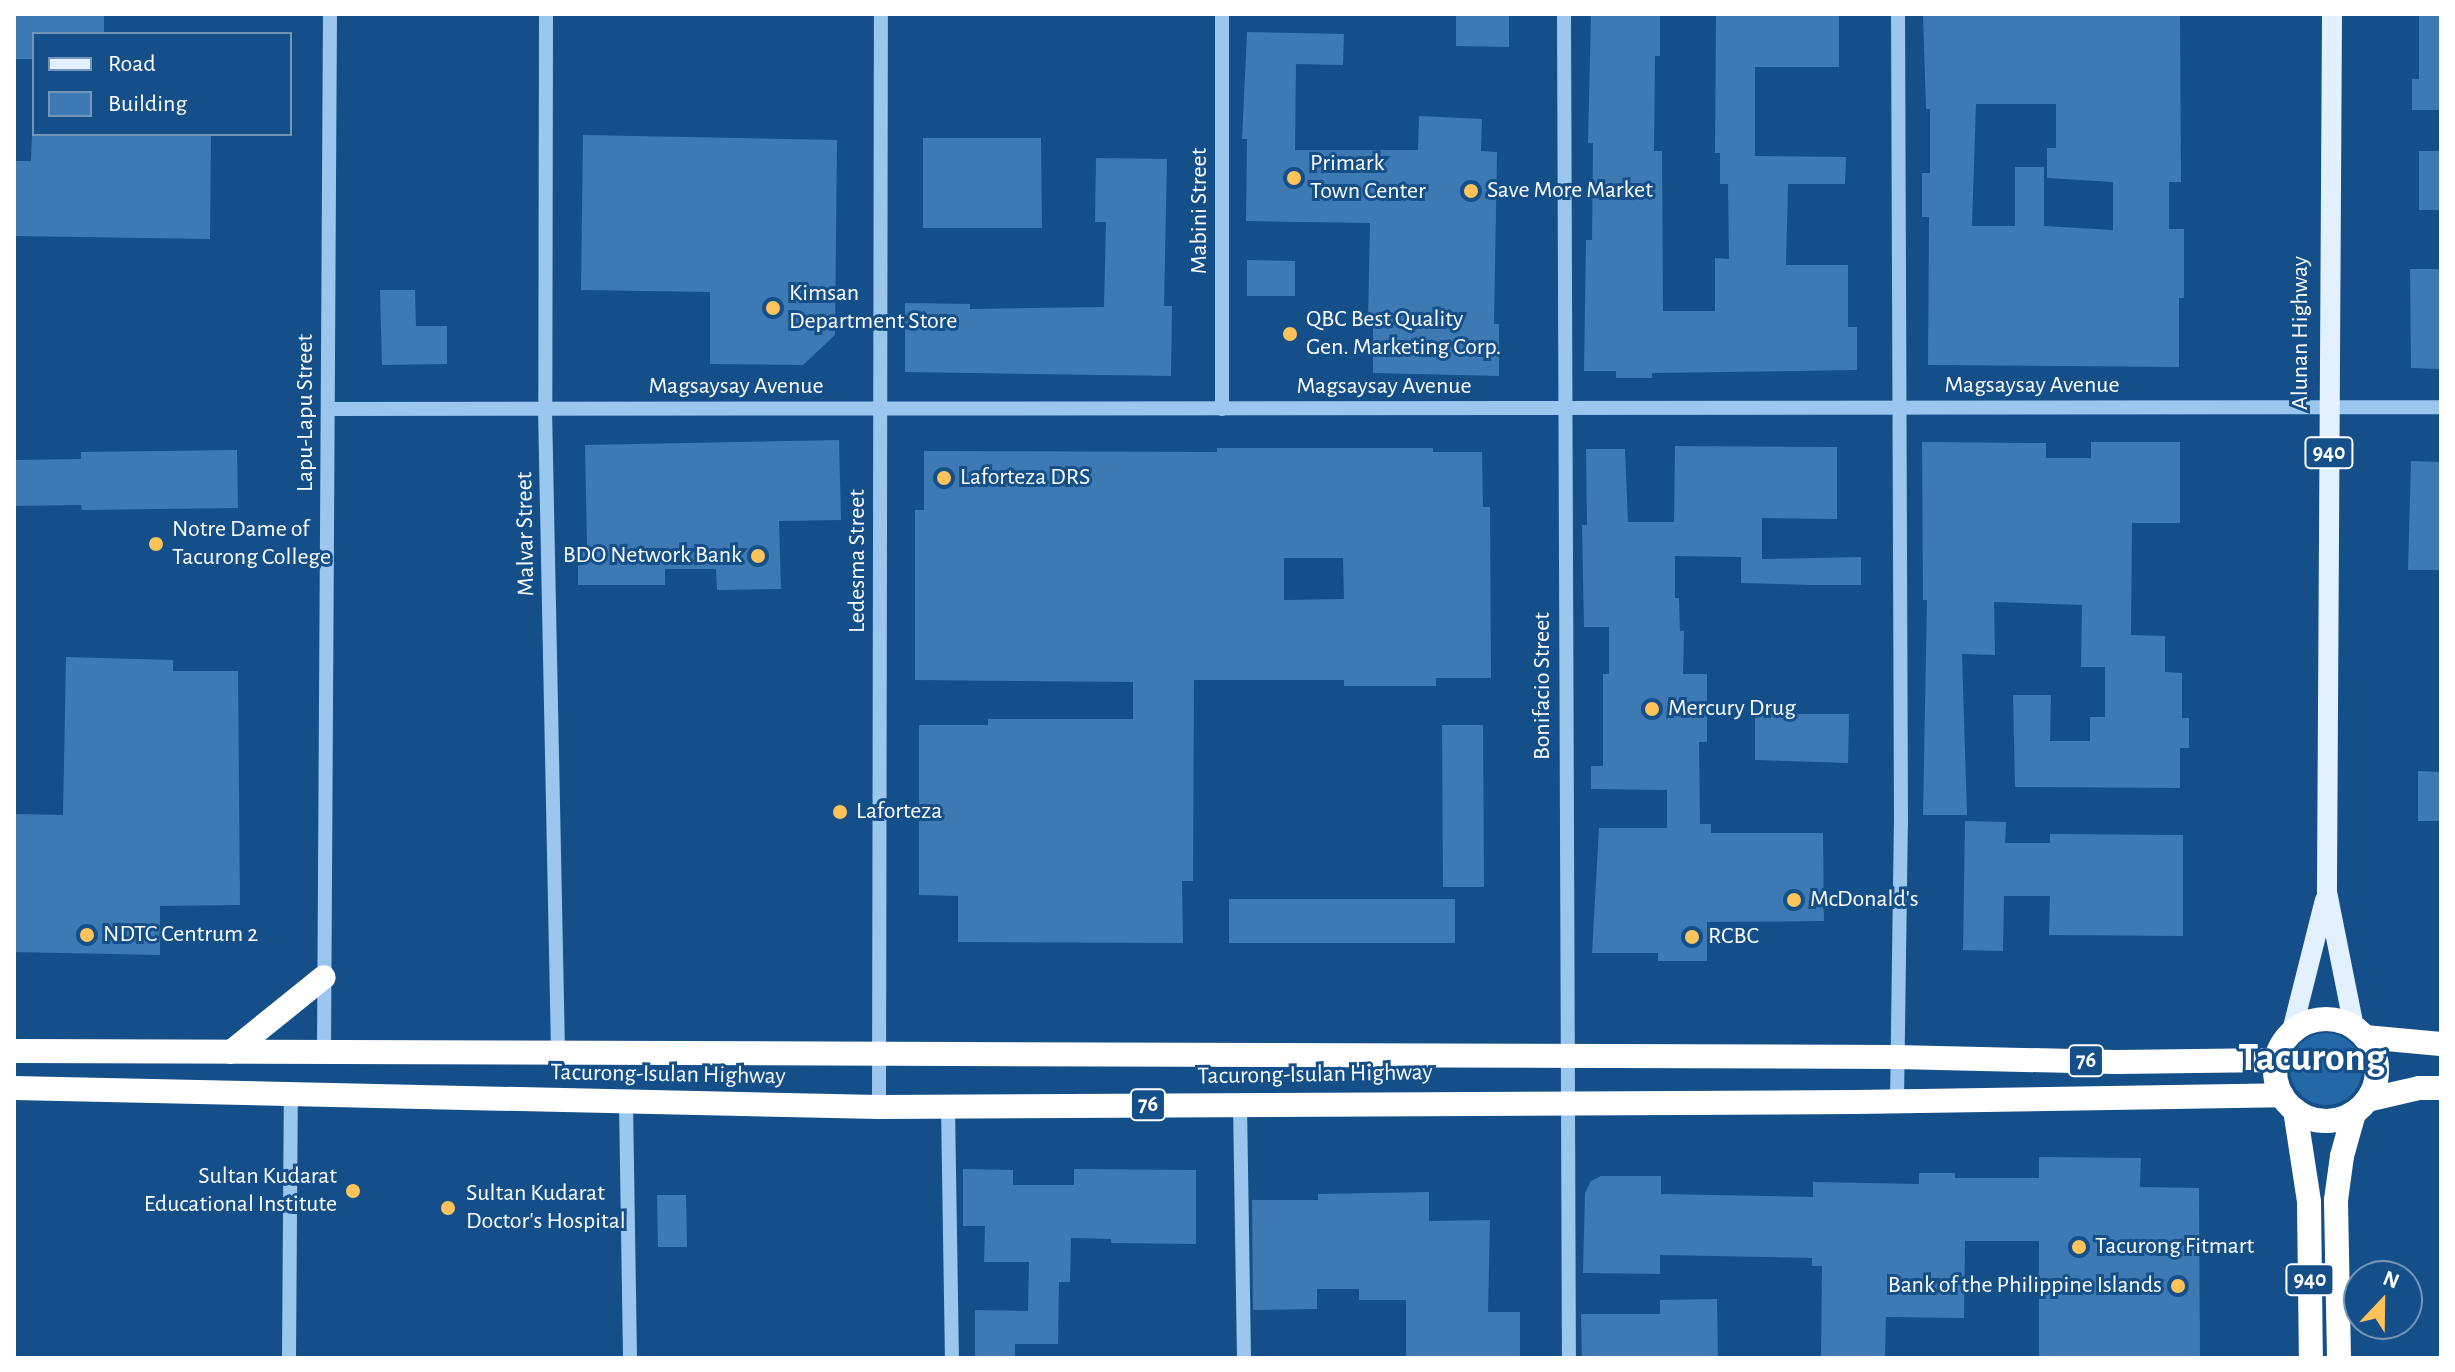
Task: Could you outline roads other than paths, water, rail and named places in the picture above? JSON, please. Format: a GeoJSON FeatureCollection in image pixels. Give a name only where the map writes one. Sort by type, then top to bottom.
{"type":"FeatureCollection","features":[{"type":"Feature","properties":{"kind":"highway"},"geometry":{"type":"LineString","coordinates":[[231,1052],[324,977]]}},
{"type":"Feature","properties":{"kind":"highway"},"geometry":{"type":"LineString","coordinates":[[2292,1031],[2322,1019],[2359,1032],[2441,1044]]}},
{"type":"Feature","properties":{"kind":"highway","name":"940"},"geometry":{"type":"LineString","coordinates":[[2292,1031],[2281,1044],[2275,1078],[2288,1102],[2309,1202],[2311,1358]]}},
{"type":"Feature","properties":{"kind":"highway","name":"940"},"geometry":{"type":"LineString","coordinates":[[2339,1358],[2336,1200],[2342,1156],[2377,1068],[2359,1032]]}},
{"type":"Feature","properties":{"kind":"highway","name":"Tacurong-Isulan Highway"},"geometry":{"type":"LineString","coordinates":[[14,1051],[1896,1057],[2116,1062],[2276,1060]]}},
{"type":"Feature","properties":{"kind":"highway","name":"Tacurong-Isulan Highway"},"geometry":{"type":"LineString","coordinates":[[14,1088],[879,1107],[1566,1101],[2288,1102]]}},
{"type":"Feature","properties":{"kind":"highway"},"geometry":{"type":"LineString","coordinates":[[2288,1102],[2324,1121],[2419,1088],[2441,1088]]}},
{"type":"Feature","properties":{"kind":"main road","name":"Alunan Highway"},"geometry":{"type":"LineString","coordinates":[[2332,14],[2327,892],[2359,1032]]}},
{"type":"Feature","properties":{"kind":"main road","name":"Alunan Highway"},"geometry":{"type":"LineString","coordinates":[[2292,1031],[2327,892]]}},
{"type":"Feature","properties":{"kind":"street","name":"Lapu-Lapu Street"},"geometry":{"type":"LineString","coordinates":[[324,1052],[330,14]]}},
{"type":"Feature","properties":{"kind":"street","name":"Malvar Street"},"geometry":{"type":"LineString","coordinates":[[546,14],[545,409],[558,1053]]}},
{"type":"Feature","properties":{"kind":"street","name":"Ledesma Street"},"geometry":{"type":"LineString","coordinates":[[879,1107],[881,14]]}},
{"type":"Feature","properties":{"kind":"street","name":"Mabini Street"},"geometry":{"type":"LineString","coordinates":[[1222,14],[1222,409]]}},
{"type":"Feature","properties":{"kind":"street","name":"Bonifacio Street"},"geometry":{"type":"LineString","coordinates":[[1564,14],[1565,1056],[1569,1358]]}},
{"type":"Feature","properties":{"kind":"street"},"geometry":{"type":"LineString","coordinates":[[1897,1101],[1901,825],[1898,14]]}},
{"type":"Feature","properties":{"kind":"street","name":"Magsaysay Avenue"},"geometry":{"type":"LineString","coordinates":[[328,409],[2441,407]]}},
{"type":"Feature","properties":{"kind":"street"},"geometry":{"type":"LineString","coordinates":[[289,1358],[291,1096]]}},
{"type":"Feature","properties":{"kind":"street"},"geometry":{"type":"LineString","coordinates":[[626,1102],[630,1358]]}},
{"type":"Feature","properties":{"kind":"street"},"geometry":{"type":"LineString","coordinates":[[1240,1104],[1244,1358]]}},
{"type":"Feature","properties":{"kind":"street"},"geometry":{"type":"LineString","coordinates":[[948,1107],[952,1358]]}},
{"type":"Feature","properties":{"kind":"place","name":"Primark Town Center"},"geometry":{"type":"Point","coordinates":[1294,178]}},
{"type":"Feature","properties":{"kind":"place","name":"Save More Market"},"geometry":{"type":"Point","coordinates":[1471,191]}},
{"type":"Feature","properties":{"kind":"place","name":"Kimsan Department Store"},"geometry":{"type":"Point","coordinates":[773,308]}},
{"type":"Feature","properties":{"kind":"place","name":"QBC Best Quality Gen. Marketing Corp."},"geometry":{"type":"Point","coordinates":[1290,334]}},
{"type":"Feature","properties":{"kind":"place","name":"Laforteza DRS"},"geometry":{"type":"Point","coordinates":[944,478]}},
{"type":"Feature","properties":{"kind":"place","name":"Notre Dame of Tacurong College"},"geometry":{"type":"Point","coordinates":[156,544]}},
{"type":"Feature","properties":{"kind":"place","name":"BDO Network Bank"},"geometry":{"type":"Point","coordinates":[758,556]}},
{"type":"Feature","properties":{"kind":"place","name":"Mercury Drug"},"geometry":{"type":"Point","coordinates":[1652,709]}},
{"type":"Feature","properties":{"kind":"place","name":"Laforteza"},"geometry":{"type":"Point","coordinates":[840,812]}},
{"type":"Feature","properties":{"kind":"place","name":"McDonald's"},"geometry":{"type":"Point","coordinates":[1794,900]}},
{"type":"Feature","properties":{"kind":"place","name":"NDTC Centrum 2"},"geometry":{"type":"Point","coordinates":[87,935]}},
{"type":"Feature","properties":{"kind":"place","name":"RCBC"},"geometry":{"type":"Point","coordinates":[1692,937]}},
{"type":"Feature","properties":{"kind":"place","name":"Sultan Kudarat Educational Institute"},"geometry":{"type":"Point","coordinates":[353,1191]}},
{"type":"Feature","properties":{"kind":"place","name":"Sultan Kudarat Doctor's Hospital"},"geometry":{"type":"Point","coordinates":[448,1208]}},
{"type":"Feature","properties":{"kind":"place","name":"Tacurong Fitmart"},"geometry":{"type":"Point","coordinates":[2079,1247]}},
{"type":"Feature","properties":{"kind":"place","name":"Bank of the Philippine Islands"},"geometry":{"type":"Point","coordinates":[2178,1286]}},
{"type":"Feature","properties":{"kind":"district","name":"Tacurong"},"geometry":{"type":"Point","coordinates":[2312,1058]}}]}
